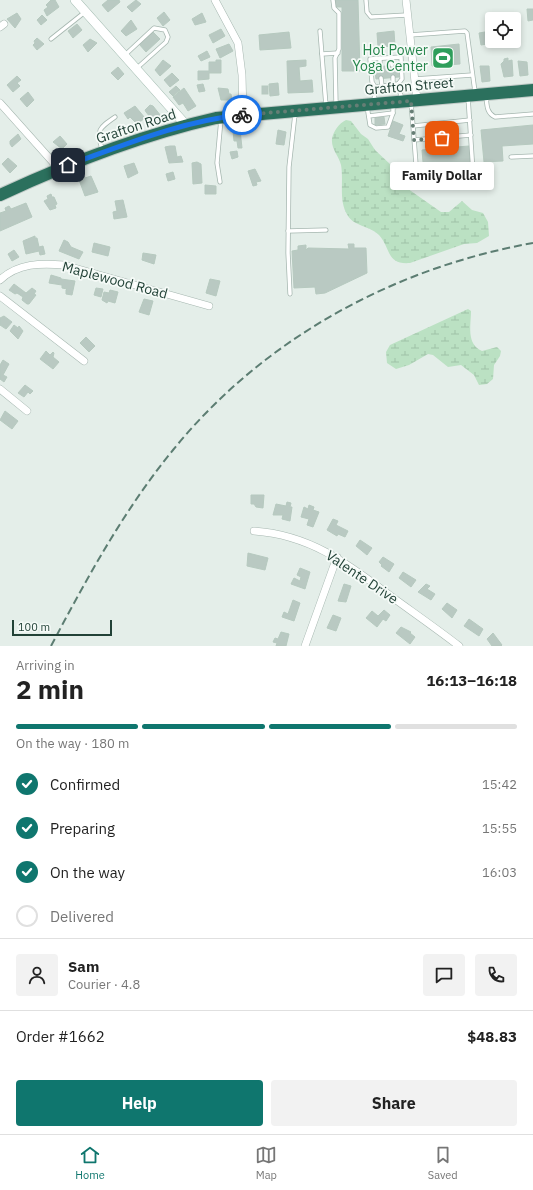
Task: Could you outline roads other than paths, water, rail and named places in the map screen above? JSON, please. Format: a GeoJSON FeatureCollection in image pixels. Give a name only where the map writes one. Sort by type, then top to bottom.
{"type":"FeatureCollection","features":[{"type":"Feature","properties":{"kind":"highway","name":"Grafton Street"},"geometry":{"type":"LineString","coordinates":[[292,111],[331,108],[370,108],[476,95],[533,90]]}},
{"type":"Feature","properties":{"kind":"highway","name":"Grafton Road"},"geometry":{"type":"LineString","coordinates":[[0,195],[59,168],[186,125],[243,115],[292,111]]}},
{"type":"Feature","properties":{"kind":"street"},"geometry":{"type":"LineString","coordinates":[[76,0],[186,125]]}},
{"type":"Feature","properties":{"kind":"street"},"geometry":{"type":"LineString","coordinates":[[215,0],[238,43],[242,76],[243,115]]}},
{"type":"Feature","properties":{"kind":"street"},"geometry":{"type":"LineString","coordinates":[[403,104],[414,79],[406,0]]}},
{"type":"Feature","properties":{"kind":"street"},"geometry":{"type":"LineString","coordinates":[[0,103],[59,168]]}},
{"type":"Feature","properties":{"kind":"street","name":"Maplewood Road"},"geometry":{"type":"LineString","coordinates":[[0,280],[7,273],[24,266],[43,264],[64,265],[209,306]]}},
{"type":"Feature","properties":{"kind":"street"},"geometry":{"type":"LineString","coordinates":[[0,296],[84,361]]}},
{"type":"Feature","properties":{"kind":"street"},"geometry":{"type":"LineString","coordinates":[[0,389],[27,411]]}},
{"type":"Feature","properties":{"kind":"street","name":"Valente Drive"},"geometry":{"type":"LineString","coordinates":[[254,531],[274,533],[303,540],[337,557],[459,646]]}},
{"type":"Feature","properties":{"kind":"street"},"geometry":{"type":"LineString","coordinates":[[304,646],[337,557]]}},
{"type":"Feature","properties":{"kind":"lane"},"geometry":{"type":"LineString","coordinates":[[331,108],[335,58],[338,53],[339,13],[334,8],[332,0]]}},
{"type":"Feature","properties":{"kind":"lane"},"geometry":{"type":"LineString","coordinates":[[366,0],[367,12],[371,18],[407,16]]}},
{"type":"Feature","properties":{"kind":"lane"},"geometry":{"type":"LineString","coordinates":[[51,39],[86,11]]}},
{"type":"Feature","properties":{"kind":"lane"},"geometry":{"type":"LineString","coordinates":[[125,54],[154,28],[165,30],[168,37],[166,42],[137,68]]}},
{"type":"Feature","properties":{"kind":"lane"},"geometry":{"type":"LineString","coordinates":[[320,31],[322,54],[331,108]]}},
{"type":"Feature","properties":{"kind":"lane"},"geometry":{"type":"LineString","coordinates":[[398,84],[403,104],[413,126],[417,177],[423,182],[431,185],[463,182],[469,179],[473,172],[470,120],[476,95],[472,75],[468,37],[465,31],[409,35]]}},
{"type":"Feature","properties":{"kind":"lane"},"geometry":{"type":"LineString","coordinates":[[322,54],[338,53]]}},
{"type":"Feature","properties":{"kind":"lane"},"geometry":{"type":"LineString","coordinates":[[391,57],[392,65]]}},
{"type":"Feature","properties":{"kind":"lane"},"geometry":{"type":"LineString","coordinates":[[375,87],[398,84],[402,79],[400,57],[370,59],[372,82],[375,87],[370,108],[370,125],[376,128],[388,127],[403,104]]}},
{"type":"Feature","properties":{"kind":"lane"},"geometry":{"type":"LineString","coordinates":[[380,58],[380,66]]}},
{"type":"Feature","properties":{"kind":"lane"},"geometry":{"type":"LineString","coordinates":[[414,79],[472,75]]}},
{"type":"Feature","properties":{"kind":"lane"},"geometry":{"type":"LineString","coordinates":[[392,77],[393,85]]}},
{"type":"Feature","properties":{"kind":"lane"},"geometry":{"type":"LineString","coordinates":[[382,78],[382,86]]}},
{"type":"Feature","properties":{"kind":"lane"},"geometry":{"type":"LineString","coordinates":[[476,95],[491,115],[495,117],[533,114]]}},
{"type":"Feature","properties":{"kind":"lane"},"geometry":{"type":"LineString","coordinates":[[290,294],[288,231],[292,111]]}},
{"type":"Feature","properties":{"kind":"lane"},"geometry":{"type":"LineString","coordinates":[[103,152],[98,135],[102,126],[115,117]]}},
{"type":"Feature","properties":{"kind":"lane"},"geometry":{"type":"LineString","coordinates":[[220,182],[217,163],[221,118]]}},
{"type":"Feature","properties":{"kind":"lane"},"geometry":{"type":"LineString","coordinates":[[413,126],[470,120]]}},
{"type":"Feature","properties":{"kind":"lane"},"geometry":{"type":"LineString","coordinates":[[414,140],[471,135]]}},
{"type":"Feature","properties":{"kind":"lane"},"geometry":{"type":"LineString","coordinates":[[511,157],[533,156]]}},
{"type":"Feature","properties":{"kind":"lane"},"geometry":{"type":"LineString","coordinates":[[288,231],[326,230]]}},
{"type":"Feature","properties":{"kind":"railway"},"geometry":{"type":"LineString","coordinates":[[51,646],[78,595],[122,520],[138,496],[173,450],[209,410],[248,374],[290,342],[334,314],[381,290],[430,270],[481,255],[533,243]]}},
{"type":"Feature","properties":{"kind":"place","name":"Hot Power Yoga Center"},"geometry":{"type":"Point","coordinates":[443,58]}},
{"type":"Feature","properties":{"kind":"place","name":"Family Dollar"},"geometry":{"type":"Point","coordinates":[442,138]}}]}
